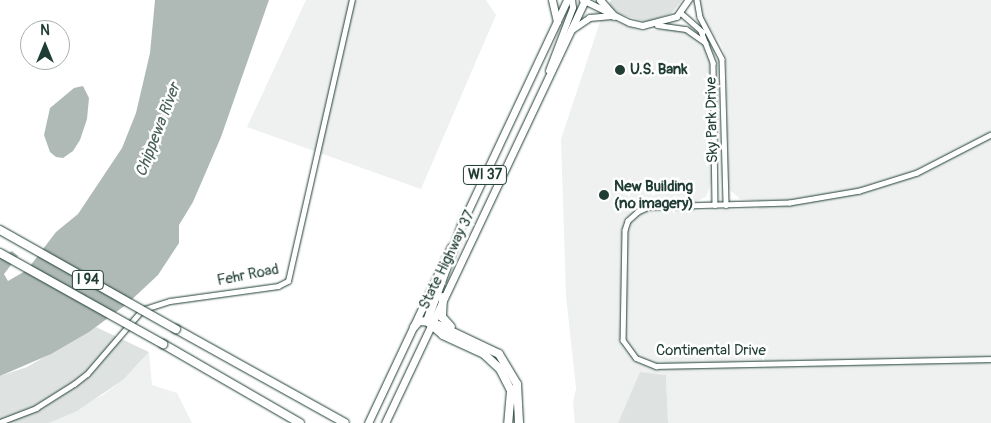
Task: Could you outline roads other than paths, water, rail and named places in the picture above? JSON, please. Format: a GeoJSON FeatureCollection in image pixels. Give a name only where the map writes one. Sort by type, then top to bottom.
{"type":"FeatureCollection","features":[{"type":"Feature","properties":{"kind":"highway"},"geometry":{"type":"LineString","coordinates":[[429,323],[466,214]]}},
{"type":"Feature","properties":{"kind":"highway","name":"I 94"},"geometry":{"type":"LineString","coordinates":[[0,230],[345,423]]}},
{"type":"Feature","properties":{"kind":"highway","name":"I 94"},"geometry":{"type":"LineString","coordinates":[[0,253],[164,344],[300,423]]}},
{"type":"Feature","properties":{"kind":"highway"},"geometry":{"type":"LineString","coordinates":[[443,297],[445,322],[496,352],[512,372],[520,396],[519,423]]}},
{"type":"Feature","properties":{"kind":"highway"},"geometry":{"type":"LineString","coordinates":[[429,323],[484,354],[500,368],[511,391],[508,423]]}},
{"type":"Feature","properties":{"kind":"highway"},"geometry":{"type":"LineString","coordinates":[[414,326],[429,323],[470,338]]}},
{"type":"Feature","properties":{"kind":"main road"},"geometry":{"type":"LineString","coordinates":[[552,0],[557,11],[557,23]]}},
{"type":"Feature","properties":{"kind":"main road","name":"State Highway 37"},"geometry":{"type":"LineString","coordinates":[[368,423],[567,0]]}},
{"type":"Feature","properties":{"kind":"main road","name":"State Highway 37"},"geometry":{"type":"LineString","coordinates":[[385,423],[429,323],[571,31],[584,0]]}},
{"type":"Feature","properties":{"kind":"main road"},"geometry":{"type":"LineString","coordinates":[[600,0],[614,16]]}},
{"type":"Feature","properties":{"kind":"street","name":"Fehr Road"},"geometry":{"type":"LineString","coordinates":[[0,422],[36,408],[87,374],[142,310],[170,302],[278,286],[288,281],[352,0]]}},
{"type":"Feature","properties":{"kind":"street"},"geometry":{"type":"LineString","coordinates":[[544,87],[573,8],[572,0]]}},
{"type":"Feature","properties":{"kind":"street"},"geometry":{"type":"LineString","coordinates":[[584,0],[636,25],[657,25],[686,29],[708,45]]}},
{"type":"Feature","properties":{"kind":"street"},"geometry":{"type":"LineString","coordinates":[[657,25],[681,14],[689,0]]}},
{"type":"Feature","properties":{"kind":"street","name":"Sky Park Drive"},"geometry":{"type":"LineString","coordinates":[[697,0],[700,17],[721,53],[723,66],[726,205]]}},
{"type":"Feature","properties":{"kind":"street","name":"Sky Park Drive"},"geometry":{"type":"LineString","coordinates":[[681,14],[712,38]]}},
{"type":"Feature","properties":{"kind":"street"},"geometry":{"type":"LineString","coordinates":[[571,31],[590,18],[614,16]]}},
{"type":"Feature","properties":{"kind":"street","name":"Sky Park Drive"},"geometry":{"type":"LineString","coordinates":[[701,31],[708,45],[713,63],[715,205]]}},
{"type":"Feature","properties":{"kind":"street"},"geometry":{"type":"LineString","coordinates":[[715,205],[790,203],[860,191],[917,173],[991,135]]}},
{"type":"Feature","properties":{"kind":"street","name":"Continental Drive"},"geometry":{"type":"LineString","coordinates":[[715,205],[649,208],[628,220],[625,230],[623,340],[636,358],[645,364],[991,359]]}},
{"type":"Feature","properties":{"kind":"water","name":"Chippewa River"},"geometry":{"type":"Polygon","coordinates":[[[155,0],[269,0],[221,137],[193,202],[179,225],[179,243],[158,275],[127,304],[89,332],[51,354],[0,376],[0,258],[12,251],[18,256],[4,274],[8,281],[27,270],[56,232],[78,214],[122,148],[136,113],[150,53],[155,0]]]}},
{"type":"Feature","properties":{"kind":"water"},"geometry":{"type":"Polygon","coordinates":[[[83,86],[89,98],[87,119],[80,140],[73,151],[63,158],[56,157],[50,152],[44,135],[50,108],[74,88],[83,86]]]}},
{"type":"Feature","properties":{"kind":"place","name":"U.S. Bank"},"geometry":{"type":"Point","coordinates":[620,70]}},
{"type":"Feature","properties":{"kind":"place","name":"New Building (no imagery)"},"geometry":{"type":"Point","coordinates":[604,195]}}]}
